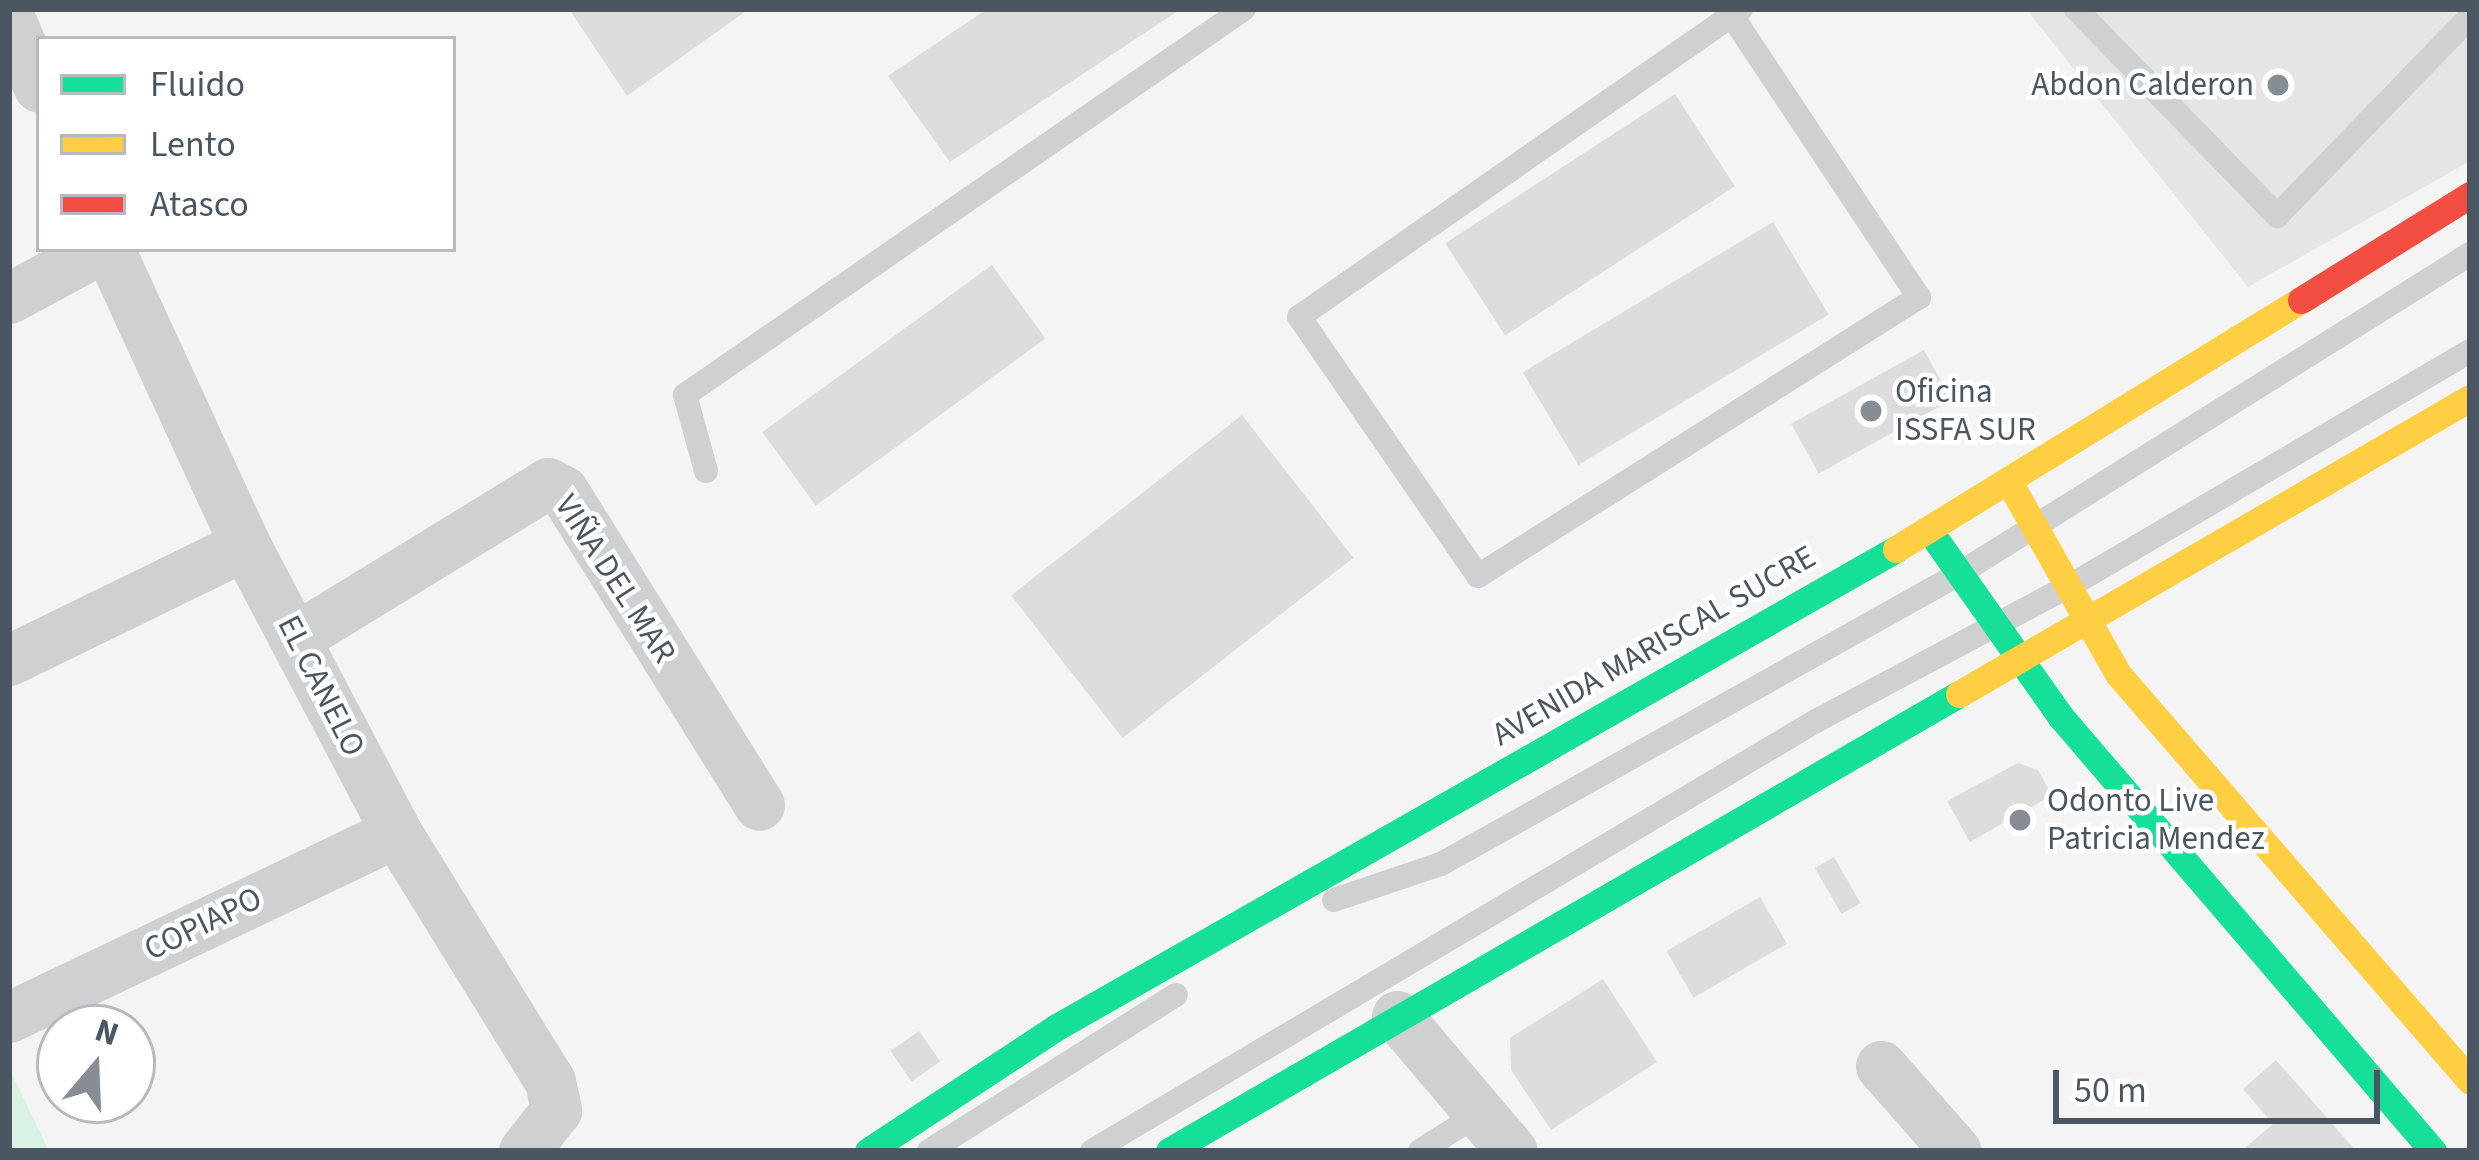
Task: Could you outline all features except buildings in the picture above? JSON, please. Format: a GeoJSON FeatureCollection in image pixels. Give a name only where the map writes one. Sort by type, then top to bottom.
{"type":"FeatureCollection","features":[{"type":"Feature","properties":{"kind":"main road","name":"AVENIDA MARISCAL SUCRE"},"geometry":{"type":"LineString","coordinates":[[868,1151],[1055,1028],[1929,530],[2470,195]]}},
{"type":"Feature","properties":{"kind":"main road"},"geometry":{"type":"LineString","coordinates":[[1168,1151],[2470,398]]}},
{"type":"Feature","properties":{"kind":"main road"},"geometry":{"type":"LineString","coordinates":[[2008,482],[2073,584],[2118,674],[2470,1081]]}},
{"type":"Feature","properties":{"kind":"main road"},"geometry":{"type":"LineString","coordinates":[[1929,530],[2024,658],[2061,717],[2433,1151]]}},
{"type":"Feature","properties":{"kind":"street"},"geometry":{"type":"LineString","coordinates":[[9,17],[36,80]]}},
{"type":"Feature","properties":{"kind":"street"},"geometry":{"type":"LineString","coordinates":[[9,298],[99,252]]}},
{"type":"Feature","properties":{"kind":"street","name":"EL CANELO"},"geometry":{"type":"LineString","coordinates":[[106,252],[245,545],[396,832],[550,1081],[556,1110],[524,1151]]}},
{"type":"Feature","properties":{"kind":"street","name":"VIÑA DEL MAR"},"geometry":{"type":"LineString","coordinates":[[297,637],[548,483],[563,491],[759,805]]}},
{"type":"Feature","properties":{"kind":"street"},"geometry":{"type":"LineString","coordinates":[[9,659],[245,545]]}},
{"type":"Feature","properties":{"kind":"street","name":"COPIAPO"},"geometry":{"type":"LineString","coordinates":[[9,1017],[396,832]]}},
{"type":"Feature","properties":{"kind":"street"},"geometry":{"type":"LineString","coordinates":[[1397,1016],[1496,1132]]}},
{"type":"Feature","properties":{"kind":"street"},"geometry":{"type":"LineString","coordinates":[[1881,1066],[1955,1151]]}},
{"type":"Feature","properties":{"kind":"lane"},"geometry":{"type":"LineString","coordinates":[[2077,9],[2277,216],[2470,17]]}},
{"type":"Feature","properties":{"kind":"lane"},"geometry":{"type":"LineString","coordinates":[[706,471],[685,395],[1233,12]]}},
{"type":"Feature","properties":{"kind":"lane"},"geometry":{"type":"LineString","coordinates":[[1736,12],[1919,297],[1478,576],[1299,317],[1736,12]]}},
{"type":"Feature","properties":{"kind":"lane"},"geometry":{"type":"LineString","coordinates":[[929,1151],[1325,903],[1441,864],[2038,529],[2470,254]]}},
{"type":"Feature","properties":{"kind":"lane"},"geometry":{"type":"LineString","coordinates":[[1092,1151],[1816,722],[2073,584],[2470,352]]}},
{"type":"Feature","properties":{"kind":"lane"},"geometry":{"type":"LineString","coordinates":[[1211,1126],[1225,1151]]}},
{"type":"Feature","properties":{"kind":"lane"},"geometry":{"type":"LineString","coordinates":[[1420,1151],[1496,1132]]}},
{"type":"Feature","properties":{"kind":"shaded area","name":"Abdon Calderon"},"geometry":{"type":"Polygon","coordinates":[[[2026,9],[2470,9],[2470,161],[2248,287],[2026,9]]]}},
{"type":"Feature","properties":{"kind":"green space"},"geometry":{"type":"Polygon","coordinates":[[[9,1068],[49,1151],[9,1151],[9,1068]]]}},
{"type":"Feature","properties":{"kind":"traffic: fast"},"geometry":{"type":"LineString","coordinates":[[1929,530],[2061,717],[2433,1151]]}},
{"type":"Feature","properties":{"kind":"traffic: fast"},"geometry":{"type":"LineString","coordinates":[[868,1151],[1055,1028],[1896,549]]}},
{"type":"Feature","properties":{"kind":"traffic: fast"},"geometry":{"type":"LineString","coordinates":[[1169,1151],[1959,694]]}},
{"type":"Feature","properties":{"kind":"traffic: slow"},"geometry":{"type":"LineString","coordinates":[[1896,549],[2301,300]]}},
{"type":"Feature","properties":{"kind":"traffic: slow"},"geometry":{"type":"LineString","coordinates":[[1959,694],[2470,398]]}},
{"type":"Feature","properties":{"kind":"traffic: slow"},"geometry":{"type":"LineString","coordinates":[[2009,482],[2118,674],[2470,1081]]}},
{"type":"Feature","properties":{"kind":"traffic: jam"},"geometry":{"type":"LineString","coordinates":[[2301,300],[2470,195]]}},
{"type":"Feature","properties":{"kind":"place","name":"Abdon Calderon"},"geometry":{"type":"Point","coordinates":[2278,85]}},
{"type":"Feature","properties":{"kind":"place","name":"Oficina ISSFA SUR"},"geometry":{"type":"Point","coordinates":[1871,411]}},
{"type":"Feature","properties":{"kind":"place","name":"Odonto Live Patricia Mendez"},"geometry":{"type":"Point","coordinates":[2020,820]}}]}
